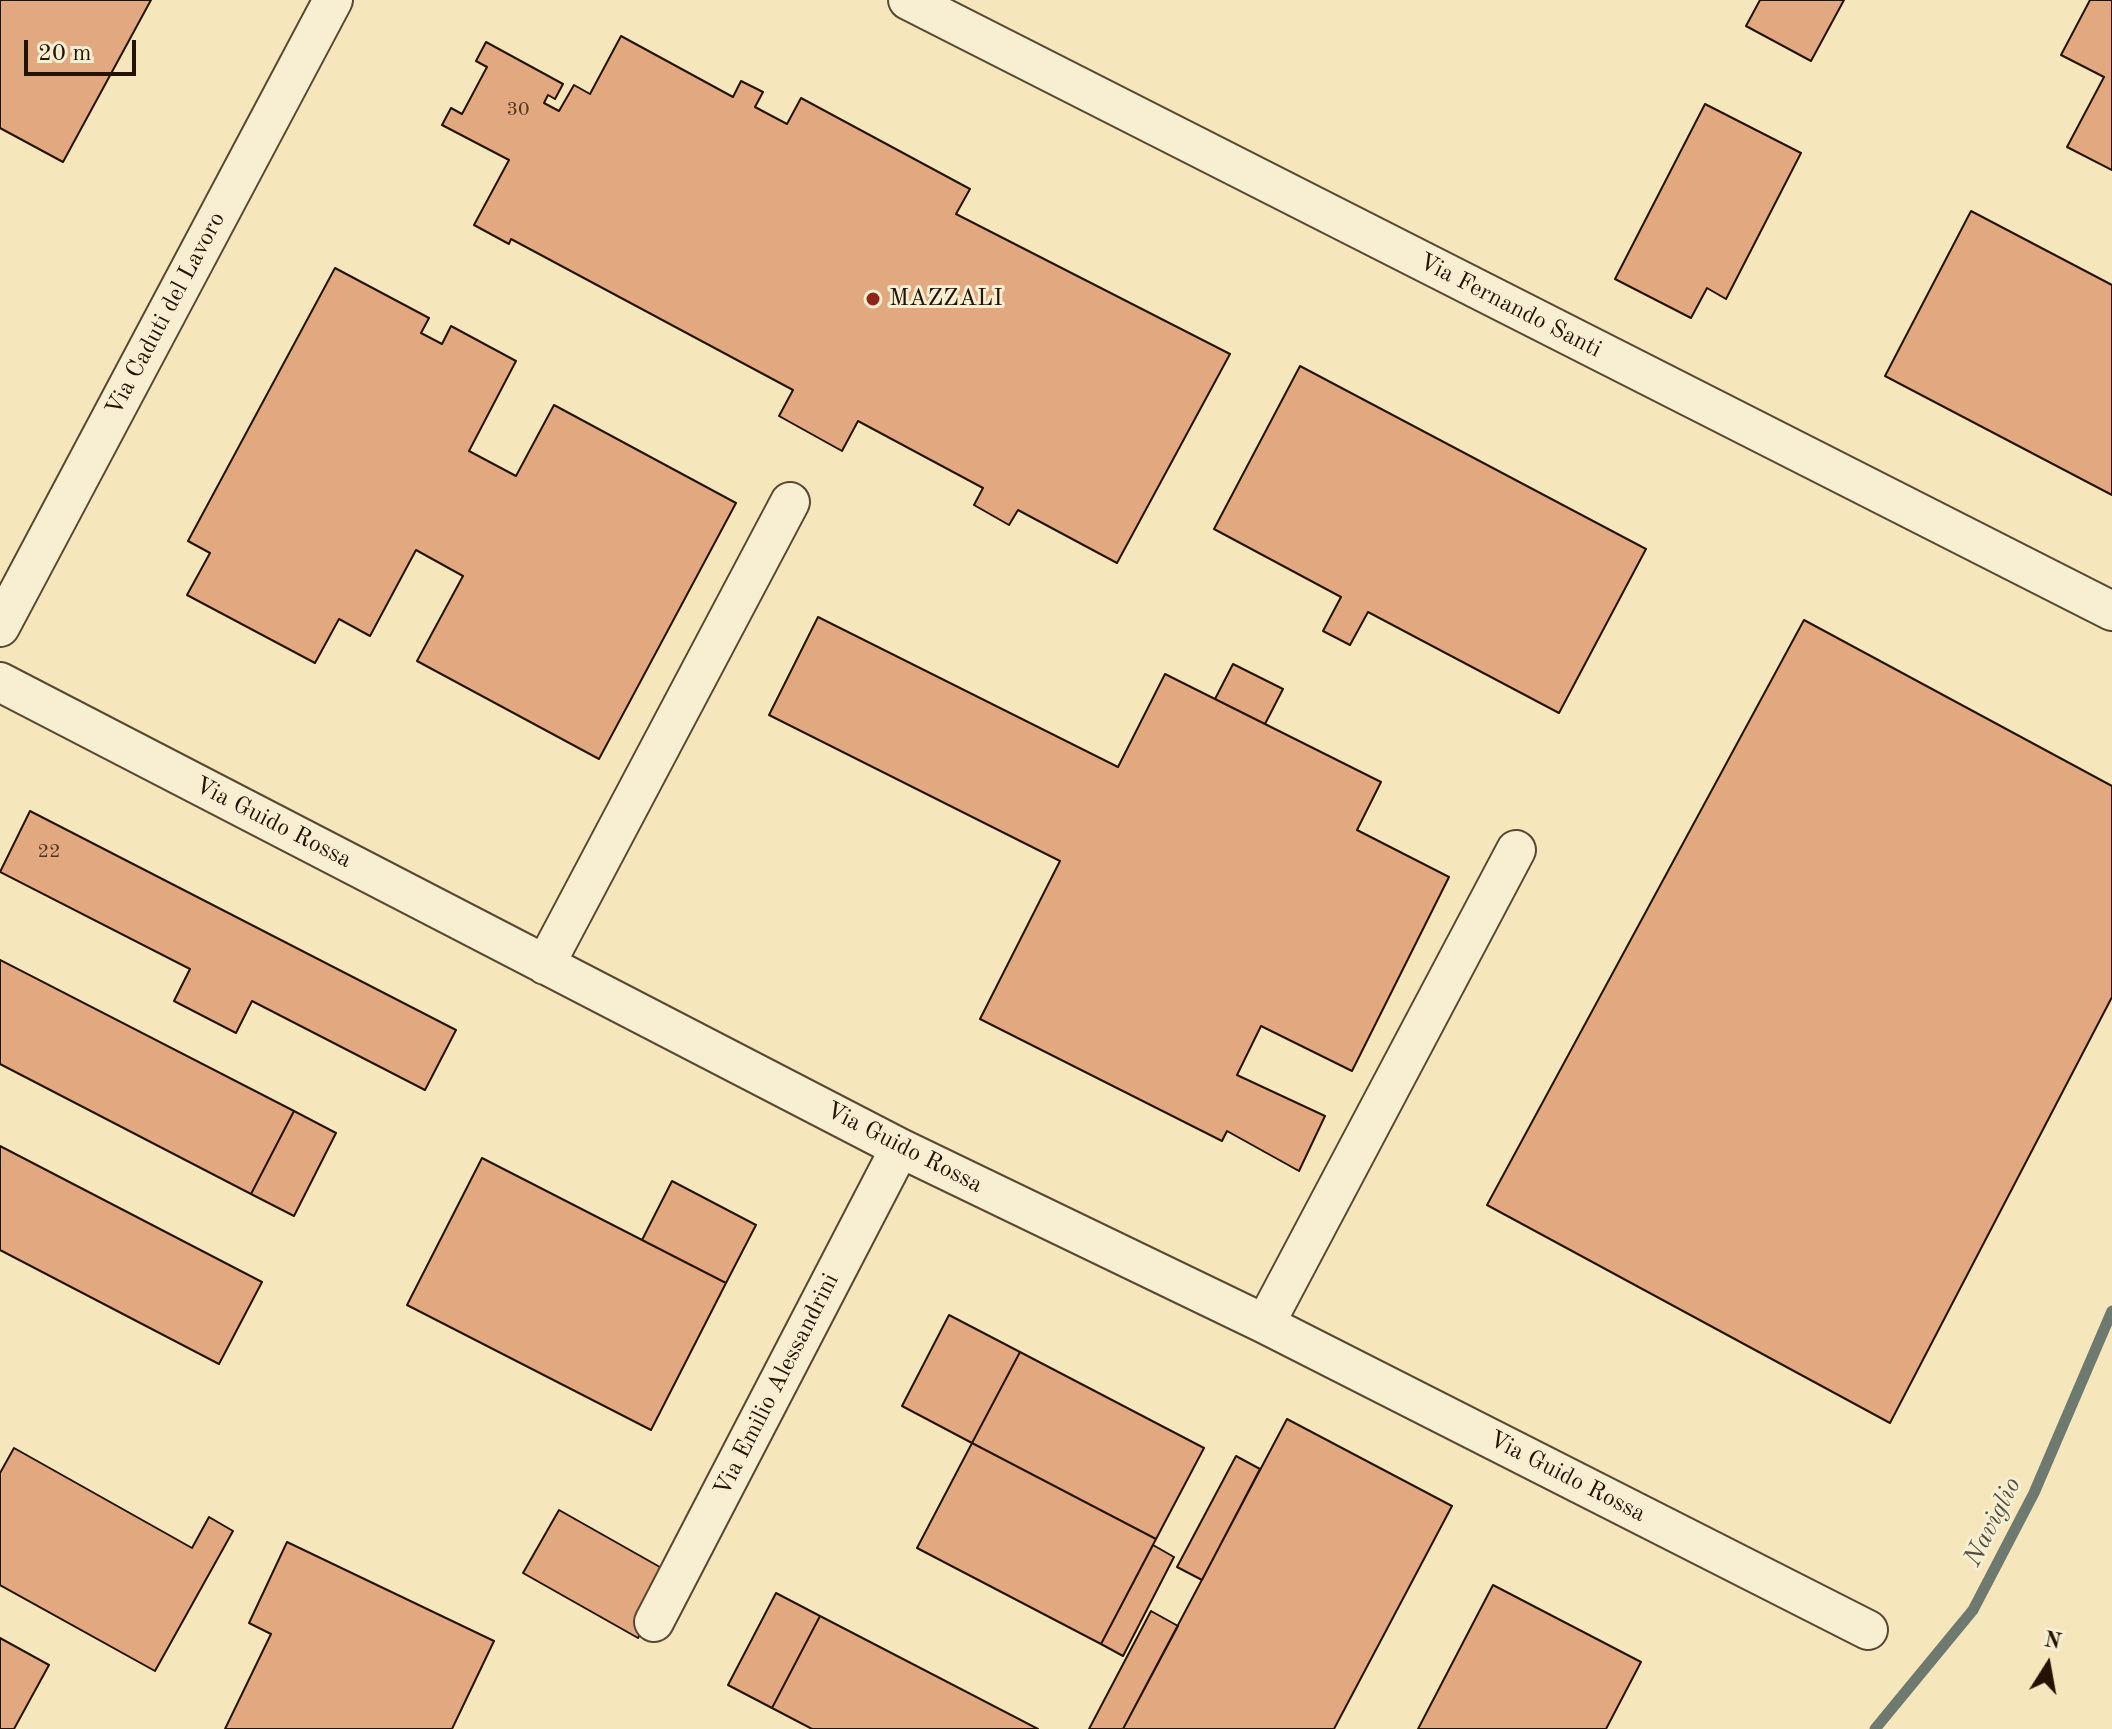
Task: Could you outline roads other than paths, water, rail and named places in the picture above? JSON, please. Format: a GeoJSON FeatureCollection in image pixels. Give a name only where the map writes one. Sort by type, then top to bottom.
{"type":"FeatureCollection","features":[{"type":"Feature","properties":{"kind":"street","name":"Via Caduti del Lavoro"},"geometry":{"type":"LineString","coordinates":[[0,627],[333,0]]}},
{"type":"Feature","properties":{"kind":"street","name":"Via Fernando Santi"},"geometry":{"type":"LineString","coordinates":[[908,0],[2112,611]]}},
{"type":"Feature","properties":{"kind":"street"},"geometry":{"type":"LineString","coordinates":[[545,965],[790,502]]}},
{"type":"Feature","properties":{"kind":"street","name":"Via Guido Rossa"},"geometry":{"type":"LineString","coordinates":[[0,682],[900,1148],[1265,1324],[1868,1630]]}},
{"type":"Feature","properties":{"kind":"street"},"geometry":{"type":"LineString","coordinates":[[1265,1324],[1516,850]]}},
{"type":"Feature","properties":{"kind":"street","name":"Via Emilio Alessandrini"},"geometry":{"type":"LineString","coordinates":[[654,1622],[900,1148]]}},
{"type":"Feature","properties":{"kind":"waterway","name":"Naviglio"},"geometry":{"type":"LineString","coordinates":[[1875,1729],[1973,1610],[2034,1493],[2112,1311]]}},
{"type":"Feature","properties":{"kind":"place","name":"MAZZALI"},"geometry":{"type":"Point","coordinates":[873,299]}}]}
